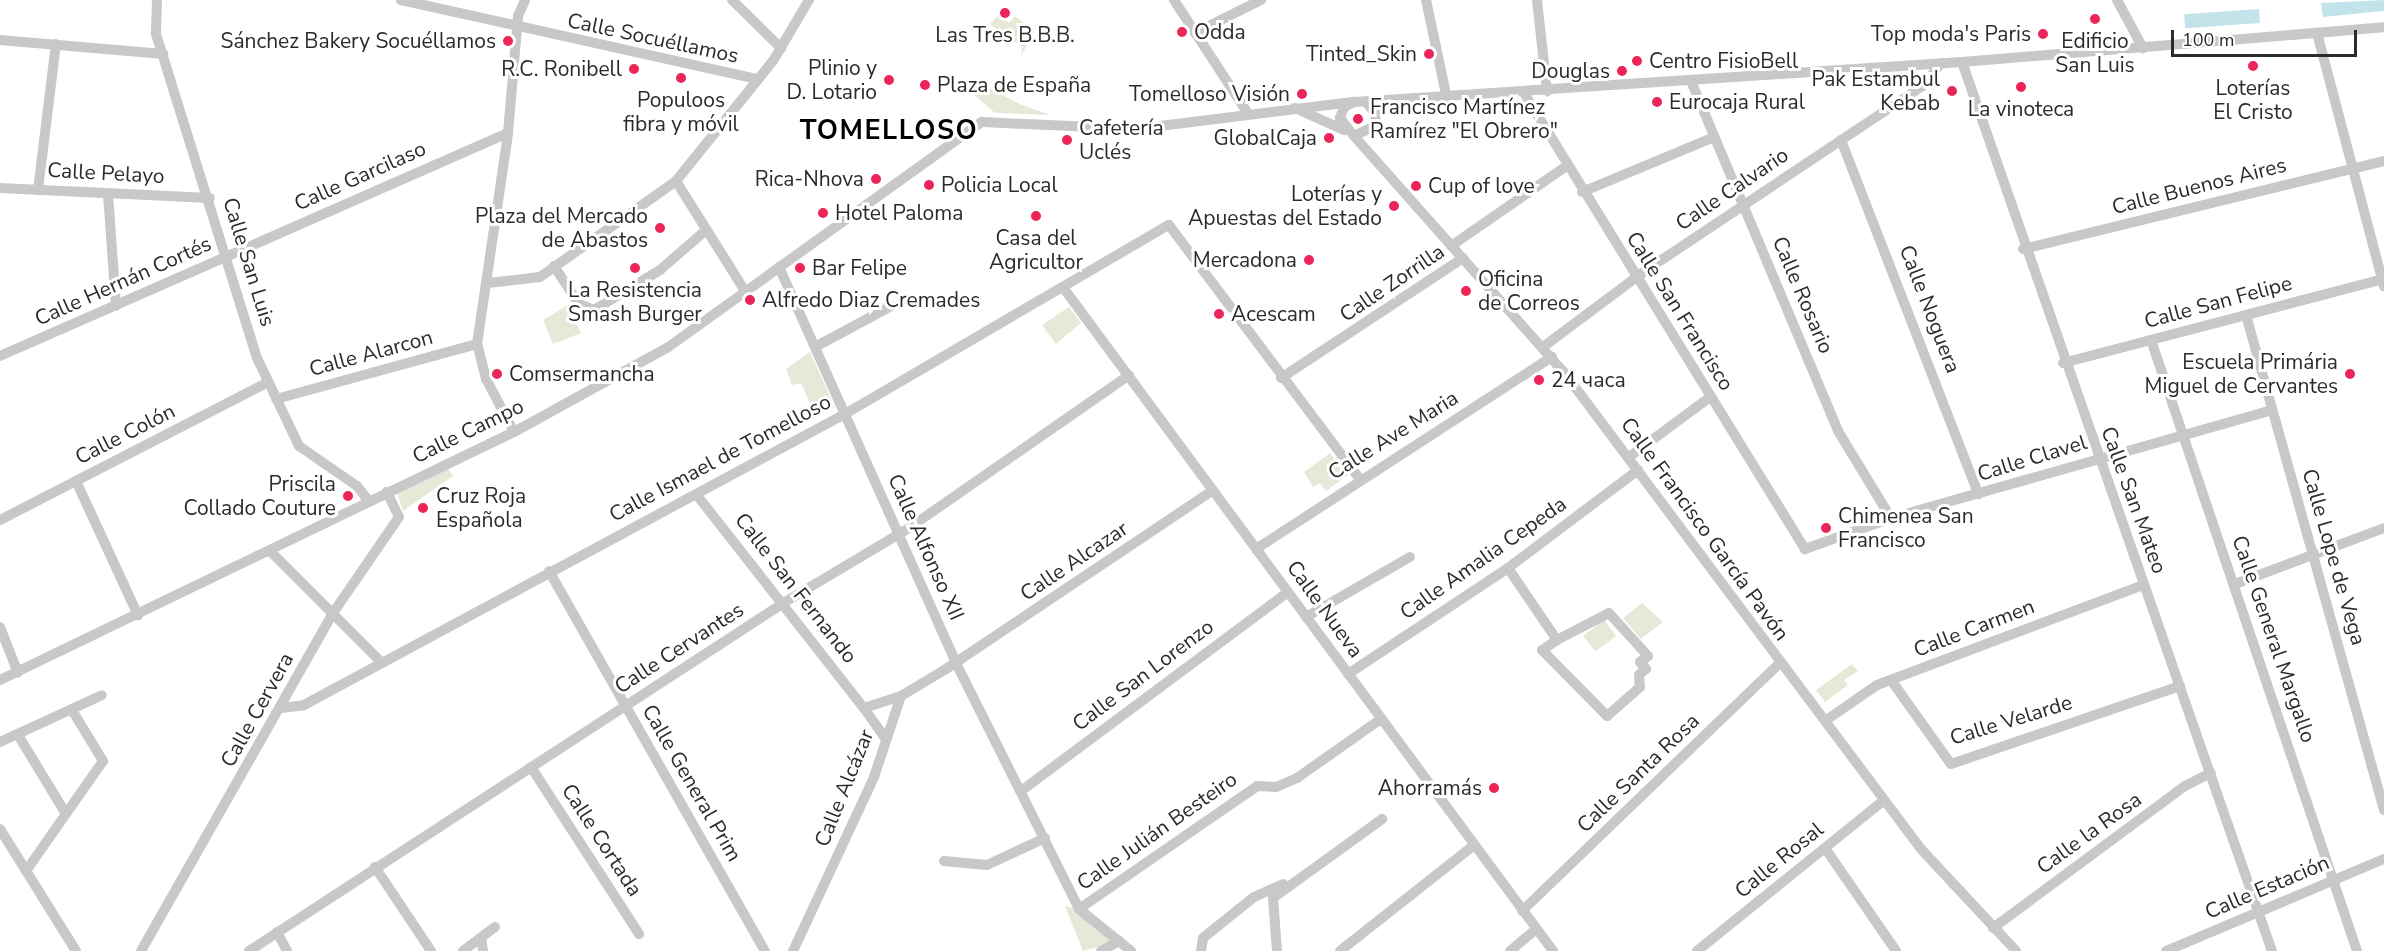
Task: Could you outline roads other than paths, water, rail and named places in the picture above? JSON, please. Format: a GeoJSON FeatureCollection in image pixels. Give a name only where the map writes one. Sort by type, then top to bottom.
{"type":"FeatureCollection","features":[{"type":"Feature","properties":{"kind":"street","name":"Calle San Luis"},"geometry":{"type":"LineString","coordinates":[[158,0],[153,16],[163,54],[268,382],[308,456],[357,486],[368,500]]}},
{"type":"Feature","properties":{"kind":"street","name":"Calle Socuéllamos"},"geometry":{"type":"LineString","coordinates":[[402,0],[516,30],[756,79]]}},
{"type":"Feature","properties":{"kind":"street"},"geometry":{"type":"LineString","coordinates":[[514,432],[486,380],[477,344],[488,283],[508,133],[516,30],[525,0]]}},
{"type":"Feature","properties":{"kind":"street"},"geometry":{"type":"LineString","coordinates":[[732,0],[781,48]]}},
{"type":"Feature","properties":{"kind":"street"},"geometry":{"type":"LineString","coordinates":[[488,283],[540,277],[676,182],[781,48],[809,0]]}},
{"type":"Feature","properties":{"kind":"street"},"geometry":{"type":"LineString","coordinates":[[1174,0],[1247,112]]}},
{"type":"Feature","properties":{"kind":"street"},"geometry":{"type":"LineString","coordinates":[[1195,33],[1261,0]]}},
{"type":"Feature","properties":{"kind":"street"},"geometry":{"type":"LineString","coordinates":[[1426,0],[1447,99]]}},
{"type":"Feature","properties":{"kind":"street"},"geometry":{"type":"LineString","coordinates":[[1537,0],[1547,91]]}},
{"type":"Feature","properties":{"kind":"street"},"geometry":{"type":"LineString","coordinates":[[2117,0],[2143,48]]}},
{"type":"Feature","properties":{"kind":"street"},"geometry":{"type":"LineString","coordinates":[[1344,130],[1341,112],[1354,102],[1447,99],[1962,62],[2384,27]]}},
{"type":"Feature","properties":{"kind":"street"},"geometry":{"type":"LineString","coordinates":[[2317,33],[2383,281]]}},
{"type":"Feature","properties":{"kind":"street"},"geometry":{"type":"LineString","coordinates":[[0,40],[163,54]]}},
{"type":"Feature","properties":{"kind":"street"},"geometry":{"type":"LineString","coordinates":[[38,190],[56,44]]}},
{"type":"Feature","properties":{"kind":"street","name":"Calle San Mateo"},"geometry":{"type":"LineString","coordinates":[[1962,62],[2062,363],[2180,686],[2272,951]]}},
{"type":"Feature","properties":{"kind":"street","name":"Calle Calvario"},"geometry":{"type":"LineString","coordinates":[[1543,347],[1637,277],[1925,84],[1941,63]]}},
{"type":"Feature","properties":{"kind":"street","name":"Calle Rosario"},"geometry":{"type":"LineString","coordinates":[[1691,81],[1838,431],[1891,518]]}},
{"type":"Feature","properties":{"kind":"street","name":"Calle San Francisco"},"geometry":{"type":"LineString","coordinates":[[1524,93],[1565,167],[1637,277],[1805,549]]}},
{"type":"Feature","properties":{"kind":"street","name":"Calle Campo"},"geometry":{"type":"LineString","coordinates":[[0,680],[270,551],[368,500],[514,432],[667,348],[951,144],[993,119],[1136,129],[1247,112],[1354,102]]}},
{"type":"Feature","properties":{"kind":"street"},"geometry":{"type":"LineString","coordinates":[[1295,108],[1354,136],[1375,126],[1376,114],[1366,102]]}},
{"type":"Feature","properties":{"kind":"street","name":"Calle Garcilaso"},"geometry":{"type":"LineString","coordinates":[[228,256],[508,133]]}},
{"type":"Feature","properties":{"kind":"street","name":"Calle Francisco García Pavón"},"geometry":{"type":"LineString","coordinates":[[1354,136],[1552,357],[1629,457],[1780,663],[1946,880],[2016,951]]}},
{"type":"Feature","properties":{"kind":"street"},"geometry":{"type":"LineString","coordinates":[[1582,192],[1714,137]]}},
{"type":"Feature","properties":{"kind":"street","name":"Calle Noguera"},"geometry":{"type":"LineString","coordinates":[[1841,140],[1978,494]]}},
{"type":"Feature","properties":{"kind":"street","name":"Calle Buenos Aires"},"geometry":{"type":"LineString","coordinates":[[2023,249],[2384,161]]}},
{"type":"Feature","properties":{"kind":"street"},"geometry":{"type":"LineString","coordinates":[[1451,246],[1565,167]]}},
{"type":"Feature","properties":{"kind":"street"},"geometry":{"type":"LineString","coordinates":[[676,182],[745,291]]}},
{"type":"Feature","properties":{"kind":"street","name":"Calle Pelayo"},"geometry":{"type":"LineString","coordinates":[[0,188],[210,198]]}},
{"type":"Feature","properties":{"kind":"street"},"geometry":{"type":"LineString","coordinates":[[108,194],[116,306]]}},
{"type":"Feature","properties":{"kind":"street","name":"Calle Ismael de Tomelloso"},"geometry":{"type":"LineString","coordinates":[[281,708],[304,705],[549,571],[845,414],[1065,290],[1169,225],[1281,378]]}},
{"type":"Feature","properties":{"kind":"street"},"geometry":{"type":"LineString","coordinates":[[554,266],[579,304],[594,310],[660,270],[706,230]]}},
{"type":"Feature","properties":{"kind":"street","name":"Calle Hernán Cortés"},"geometry":{"type":"LineString","coordinates":[[0,356],[228,256]]}},
{"type":"Feature","properties":{"kind":"street","name":"Calle Zorrilla"},"geometry":{"type":"LineString","coordinates":[[1281,378],[1463,258]]}},
{"type":"Feature","properties":{"kind":"street","name":"Calle Alfonso XII"},"geometry":{"type":"LineString","coordinates":[[779,267],[956,663],[1022,790],[1079,909],[1131,951]]}},
{"type":"Feature","properties":{"kind":"street","name":"Calle San Felipe"},"geometry":{"type":"LineString","coordinates":[[2062,363],[2383,281]]}},
{"type":"Feature","properties":{"kind":"street","name":"Calle Nueva"},"geometry":{"type":"LineString","coordinates":[[1065,290],[1553,951]]}},
{"type":"Feature","properties":{"kind":"street"},"geometry":{"type":"LineString","coordinates":[[815,347],[891,306]]}},
{"type":"Feature","properties":{"kind":"street","name":"Calle Lope de Vega"},"geometry":{"type":"LineString","coordinates":[[2246,315],[2384,810]]}},
{"type":"Feature","properties":{"kind":"street","name":"Calle General Margallo"},"geometry":{"type":"LineString","coordinates":[[2151,340],[2357,951]]}},
{"type":"Feature","properties":{"kind":"street","name":"Calle Alarcon"},"geometry":{"type":"LineString","coordinates":[[276,399],[477,344]]}},
{"type":"Feature","properties":{"kind":"street","name":"Calle Ave Maria"},"geometry":{"type":"LineString","coordinates":[[1256,549],[1360,478],[1552,357]]}},
{"type":"Feature","properties":{"kind":"street","name":"Calle Cervantes"},"geometry":{"type":"LineString","coordinates":[[249,951],[785,602],[899,533],[1129,375]]}},
{"type":"Feature","properties":{"kind":"street"},"geometry":{"type":"LineString","coordinates":[[1281,378],[1360,478]]}},
{"type":"Feature","properties":{"kind":"street","name":"Calle Colón"},"geometry":{"type":"LineString","coordinates":[[0,520],[268,382]]}},
{"type":"Feature","properties":{"kind":"street"},"geometry":{"type":"LineString","coordinates":[[1629,457],[1710,398]]}},
{"type":"Feature","properties":{"kind":"street","name":"Calle Clavel"},"geometry":{"type":"LineString","coordinates":[[1805,549],[1891,518],[2272,410]]}},
{"type":"Feature","properties":{"kind":"street","name":"Calle Amalia Cepeda"},"geometry":{"type":"LineString","coordinates":[[1348,674],[1508,568],[1638,470]]}},
{"type":"Feature","properties":{"kind":"street"},"geometry":{"type":"LineString","coordinates":[[76,481],[138,615]]}},
{"type":"Feature","properties":{"kind":"street","name":"Calle Alcazar"},"geometry":{"type":"LineString","coordinates":[[956,663],[1213,490]]}},
{"type":"Feature","properties":{"kind":"street","name":"Calle Cervera"},"geometry":{"type":"LineString","coordinates":[[141,951],[333,613],[399,517],[387,492]]}},
{"type":"Feature","properties":{"kind":"street","name":"Calle San Fernando"},"geometry":{"type":"LineString","coordinates":[[696,494],[785,602],[886,739]]}},
{"type":"Feature","properties":{"kind":"street"},"geometry":{"type":"LineString","coordinates":[[2235,584],[2384,528]]}},
{"type":"Feature","properties":{"kind":"street"},"geometry":{"type":"LineString","coordinates":[[270,551],[381,662]]}},
{"type":"Feature","properties":{"kind":"street"},"geometry":{"type":"LineString","coordinates":[[1306,617],[1410,557]]}},
{"type":"Feature","properties":{"kind":"street"},"geometry":{"type":"LineString","coordinates":[[1508,568],[1557,640]]}},
{"type":"Feature","properties":{"kind":"street","name":"Calle General Prim"},"geometry":{"type":"LineString","coordinates":[[549,571],[765,951]]}},
{"type":"Feature","properties":{"kind":"street","name":"Calle Carmen"},"geometry":{"type":"LineString","coordinates":[[1825,721],[1891,680],[2143,585]]}},
{"type":"Feature","properties":{"kind":"street","name":"Calle San Lorenzo"},"geometry":{"type":"LineString","coordinates":[[1022,790],[1288,592]]}},
{"type":"Feature","properties":{"kind":"street"},"geometry":{"type":"LineString","coordinates":[[1608,613],[1648,656],[1640,662],[1646,669],[1639,675],[1640,687],[1607,716],[1542,650],[1557,640],[1608,613]]}},
{"type":"Feature","properties":{"kind":"street"},"geometry":{"type":"LineString","coordinates":[[0,627],[18,673]]}},
{"type":"Feature","properties":{"kind":"street"},"geometry":{"type":"LineString","coordinates":[[864,708],[901,696],[956,663]]}},
{"type":"Feature","properties":{"kind":"street","name":"Calle Santa Rosa"},"geometry":{"type":"LineString","coordinates":[[1522,911],[1780,663]]}},
{"type":"Feature","properties":{"kind":"street","name":"Calle Velarde"},"geometry":{"type":"LineString","coordinates":[[1891,680],[1951,764],[2180,686]]}},
{"type":"Feature","properties":{"kind":"street"},"geometry":{"type":"LineString","coordinates":[[0,742],[102,695]]}},
{"type":"Feature","properties":{"kind":"street","name":"Calle Alcázar"},"geometry":{"type":"LineString","coordinates":[[793,951],[874,777],[901,696]]}},
{"type":"Feature","properties":{"kind":"street"},"geometry":{"type":"LineString","coordinates":[[26,871],[103,761],[72,710]]}},
{"type":"Feature","properties":{"kind":"street","name":"Calle Julián Besteiro"},"geometry":{"type":"LineString","coordinates":[[1079,909],[1257,786],[1276,787],[1297,778],[1381,719]]}},
{"type":"Feature","properties":{"kind":"street"},"geometry":{"type":"LineString","coordinates":[[18,735],[66,814]]}},
{"type":"Feature","properties":{"kind":"street","name":"Calle Cortada"},"geometry":{"type":"LineString","coordinates":[[531,767],[639,934]]}},
{"type":"Feature","properties":{"kind":"street","name":"Calle la Rosa"},"geometry":{"type":"LineString","coordinates":[[1992,928],[2185,786],[2211,773]]}},
{"type":"Feature","properties":{"kind":"street","name":"Calle Rosal"},"geometry":{"type":"LineString","coordinates":[[1697,951],[1884,800]]}},
{"type":"Feature","properties":{"kind":"street"},"geometry":{"type":"LineString","coordinates":[[1277,951],[1270,904],[1297,878],[1382,819]]}},
{"type":"Feature","properties":{"kind":"street"},"geometry":{"type":"LineString","coordinates":[[0,829],[76,951]]}},
{"type":"Feature","properties":{"kind":"street"},"geometry":{"type":"LineString","coordinates":[[944,861],[987,865],[1045,838]]}},
{"type":"Feature","properties":{"kind":"street"},"geometry":{"type":"LineString","coordinates":[[1340,951],[1474,845]]}},
{"type":"Feature","properties":{"kind":"street"},"geometry":{"type":"LineString","coordinates":[[1825,848],[1896,951]]}},
{"type":"Feature","properties":{"kind":"street","name":"Calle Estación"},"geometry":{"type":"LineString","coordinates":[[2169,950],[2384,859]]}},
{"type":"Feature","properties":{"kind":"street"},"geometry":{"type":"LineString","coordinates":[[375,867],[431,951]]}},
{"type":"Feature","properties":{"kind":"street"},"geometry":{"type":"LineString","coordinates":[[1200,951],[1203,938],[1254,897],[1297,878]]}},
{"type":"Feature","properties":{"kind":"street"},"geometry":{"type":"LineString","coordinates":[[463,951],[495,927]]}},
{"type":"Feature","properties":{"kind":"street"},"geometry":{"type":"LineString","coordinates":[[1510,951],[1536,929]]}},
{"type":"Feature","properties":{"kind":"street"},"geometry":{"type":"LineString","coordinates":[[277,932],[287,951]]}},
{"type":"Feature","properties":{"kind":"street"},"geometry":{"type":"LineString","coordinates":[[480,938],[483,951]]}},
{"type":"Feature","properties":{"kind":"street"},"geometry":{"type":"LineString","coordinates":[[1101,951],[1119,941]]}},
{"type":"Feature","properties":{"kind":"water"},"geometry":{"type":"Polygon","coordinates":[[[2384,0],[2384,11],[2323,17],[2321,3],[2384,0]]]}},
{"type":"Feature","properties":{"kind":"water"},"geometry":{"type":"Polygon","coordinates":[[[2259,9],[2260,23],[2185,28],[2184,14],[2259,9]]]}},
{"type":"Feature","properties":{"kind":"place","name":"Las Tres B.B.B."},"geometry":{"type":"Point","coordinates":[1005,13]}},
{"type":"Feature","properties":{"kind":"place","name":"Edificio San Luis"},"geometry":{"type":"Point","coordinates":[2095,19]}},
{"type":"Feature","properties":{"kind":"place","name":"Odda"},"geometry":{"type":"Point","coordinates":[1182,32]}},
{"type":"Feature","properties":{"kind":"place","name":"Top moda's Paris"},"geometry":{"type":"Point","coordinates":[2043,34]}},
{"type":"Feature","properties":{"kind":"place","name":"Sánchez Bakery Socuéllamos"},"geometry":{"type":"Point","coordinates":[508,41]}},
{"type":"Feature","properties":{"kind":"place","name":"Tinted_Skin"},"geometry":{"type":"Point","coordinates":[1429,54]}},
{"type":"Feature","properties":{"kind":"place","name":"Centro FisioBell"},"geometry":{"type":"Point","coordinates":[1637,61]}},
{"type":"Feature","properties":{"kind":"place","name":"Loterías El Cristo"},"geometry":{"type":"Point","coordinates":[2253,66]}},
{"type":"Feature","properties":{"kind":"place","name":"R.C. Ronibell"},"geometry":{"type":"Point","coordinates":[634,69]}},
{"type":"Feature","properties":{"kind":"place","name":"Douglas"},"geometry":{"type":"Point","coordinates":[1622,71]}},
{"type":"Feature","properties":{"kind":"place","name":"Populoos fibra y móvil"},"geometry":{"type":"Point","coordinates":[681,78]}},
{"type":"Feature","properties":{"kind":"place","name":"Plinio y D. Lotario"},"geometry":{"type":"Point","coordinates":[889,80]}},
{"type":"Feature","properties":{"kind":"place","name":"Plaza de España"},"geometry":{"type":"Point","coordinates":[925,85]}},
{"type":"Feature","properties":{"kind":"place","name":"La vinoteca"},"geometry":{"type":"Point","coordinates":[2021,87]}},
{"type":"Feature","properties":{"kind":"place","name":"Pak Estambul Kebab"},"geometry":{"type":"Point","coordinates":[1952,91]}},
{"type":"Feature","properties":{"kind":"place","name":"Tomelloso Visión"},"geometry":{"type":"Point","coordinates":[1302,94]}},
{"type":"Feature","properties":{"kind":"place","name":"Eurocaja Rural"},"geometry":{"type":"Point","coordinates":[1657,102]}},
{"type":"Feature","properties":{"kind":"place","name":"Francisco Martínez Ramírez \"El Obrero\""},"geometry":{"type":"Point","coordinates":[1358,119]}},
{"type":"Feature","properties":{"kind":"place","name":"GlobalCaja"},"geometry":{"type":"Point","coordinates":[1329,138]}},
{"type":"Feature","properties":{"kind":"place","name":"Cafetería Uclés"},"geometry":{"type":"Point","coordinates":[1067,140]}},
{"type":"Feature","properties":{"kind":"place","name":"Rica-Nhova"},"geometry":{"type":"Point","coordinates":[876,179]}},
{"type":"Feature","properties":{"kind":"place","name":"Policia Local"},"geometry":{"type":"Point","coordinates":[929,185]}},
{"type":"Feature","properties":{"kind":"place","name":"Cup of love"},"geometry":{"type":"Point","coordinates":[1416,186]}},
{"type":"Feature","properties":{"kind":"place","name":"Loterías y Apuestas del Estado"},"geometry":{"type":"Point","coordinates":[1394,206]}},
{"type":"Feature","properties":{"kind":"place","name":"Hotel Paloma"},"geometry":{"type":"Point","coordinates":[823,213]}},
{"type":"Feature","properties":{"kind":"place","name":"Casa del Agricultor"},"geometry":{"type":"Point","coordinates":[1036,216]}},
{"type":"Feature","properties":{"kind":"place","name":"Plaza del Mercado de Abastos"},"geometry":{"type":"Point","coordinates":[660,228]}},
{"type":"Feature","properties":{"kind":"place","name":"Mercadona"},"geometry":{"type":"Point","coordinates":[1309,260]}},
{"type":"Feature","properties":{"kind":"place","name":"La Resistencia Smash Burger"},"geometry":{"type":"Point","coordinates":[635,268]}},
{"type":"Feature","properties":{"kind":"place","name":"Bar Felipe"},"geometry":{"type":"Point","coordinates":[800,268]}},
{"type":"Feature","properties":{"kind":"place","name":"Oficina de Correos"},"geometry":{"type":"Point","coordinates":[1466,291]}},
{"type":"Feature","properties":{"kind":"place","name":"Alfredo Diaz Cremades"},"geometry":{"type":"Point","coordinates":[750,300]}},
{"type":"Feature","properties":{"kind":"place","name":"Acescam"},"geometry":{"type":"Point","coordinates":[1219,314]}},
{"type":"Feature","properties":{"kind":"place","name":"Comsermancha"},"geometry":{"type":"Point","coordinates":[497,374]}},
{"type":"Feature","properties":{"kind":"place","name":"Escuela Primária Miguel de Cervantes"},"geometry":{"type":"Point","coordinates":[2350,374]}},
{"type":"Feature","properties":{"kind":"place","name":"24 часа"},"geometry":{"type":"Point","coordinates":[1539,380]}},
{"type":"Feature","properties":{"kind":"place","name":"Priscila Collado Couture"},"geometry":{"type":"Point","coordinates":[348,496]}},
{"type":"Feature","properties":{"kind":"place","name":"Cruz Roja Española"},"geometry":{"type":"Point","coordinates":[423,508]}},
{"type":"Feature","properties":{"kind":"place","name":"Chimenea San Francisco"},"geometry":{"type":"Point","coordinates":[1826,528]}},
{"type":"Feature","properties":{"kind":"place","name":"Ahorramás"},"geometry":{"type":"Point","coordinates":[1494,788]}},
{"type":"Feature","properties":{"kind":"district","name":"TOMELLOSO"},"geometry":{"type":"Point","coordinates":[889,131]}}]}
